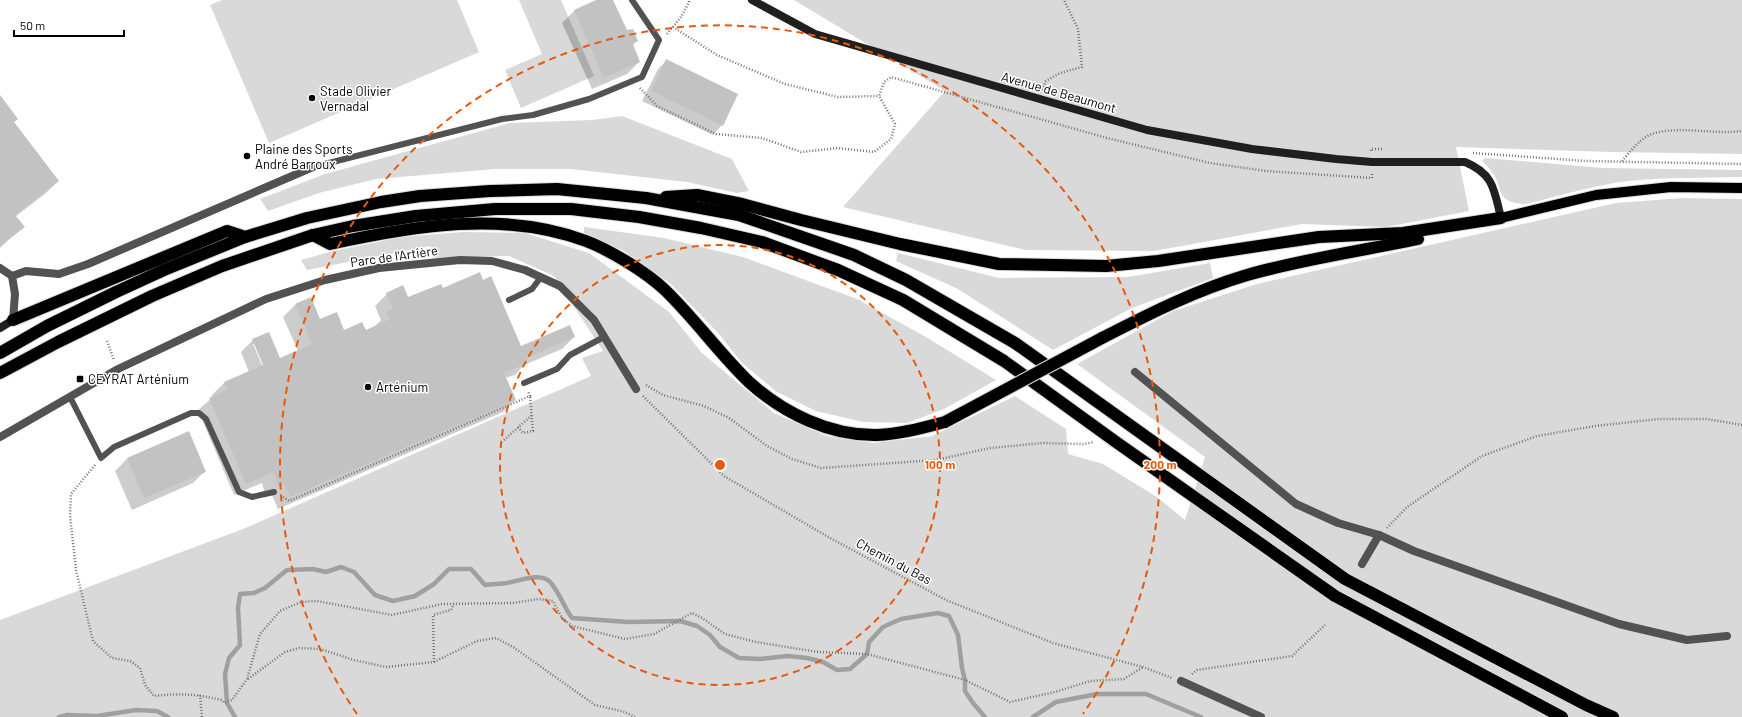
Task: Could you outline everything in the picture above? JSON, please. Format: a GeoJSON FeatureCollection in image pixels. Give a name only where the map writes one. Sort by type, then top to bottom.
{"type":"FeatureCollection","features":[{"type":"Feature","properties":{"kind":"highway"},"geometry":{"type":"LineString","coordinates":[[0,353],[47,326],[116,292],[164,270],[245,237],[306,218],[420,196],[490,190],[557,188],[646,198],[739,216],[854,255],[906,280],[1015,343],[1345,579],[1586,705],[1613,717]]}},
{"type":"Feature","properties":{"kind":"highway"},"geometry":{"type":"LineString","coordinates":[[646,198],[697,195],[742,204],[900,244],[999,264],[1106,266],[1158,262],[1318,237],[1403,233],[1501,218]]}},
{"type":"Feature","properties":{"kind":"highway"},"geometry":{"type":"LineString","coordinates":[[0,373],[58,342],[152,296],[222,266],[313,235],[353,226],[416,216],[495,209],[571,209],[639,217],[701,228],[762,242],[838,270],[903,300],[1004,361],[1116,442],[1335,596],[1562,717]]}},
{"type":"Feature","properties":{"kind":"highway"},"geometry":{"type":"LineString","coordinates":[[313,235],[330,244],[381,233],[476,223],[537,227],[586,241],[628,263],[664,289],[749,382],[784,409],[817,423],[844,432],[877,435],[910,432],[945,422],[1161,308],[1209,288],[1248,275],[1461,229],[1501,218]]}},
{"type":"Feature","properties":{"kind":"highway"},"geometry":{"type":"LineString","coordinates":[[13,320],[227,231],[245,237]]}},
{"type":"Feature","properties":{"kind":"main road","name":"Avenue de Beaumont"},"geometry":{"type":"LineString","coordinates":[[752,0],[815,34],[1147,130],[1252,149],[1372,162],[1465,162],[1478,168],[1486,175],[1494,189],[1501,218]]}},
{"type":"Feature","properties":{"kind":"main road"},"geometry":{"type":"LineString","coordinates":[[1501,218],[1596,196],[1671,186],[1742,188]]}},
{"type":"Feature","properties":{"kind":"main road"},"geometry":{"type":"LineString","coordinates":[[0,328],[13,320]]}},
{"type":"Feature","properties":{"kind":"street"},"geometry":{"type":"LineString","coordinates":[[12,276],[26,271],[59,274],[313,167]]}},
{"type":"Feature","properties":{"kind":"street","name":"Parc de l'Artière"},"geometry":{"type":"LineString","coordinates":[[0,437],[118,369],[266,299],[333,278],[378,268],[460,260],[492,261],[524,270],[560,286],[594,320],[636,389]]}},
{"type":"Feature","properties":{"kind":"street"},"geometry":{"type":"LineString","coordinates":[[0,268],[12,276],[14,294],[13,320]]}},
{"type":"Feature","properties":{"kind":"street"},"geometry":{"type":"LineString","coordinates":[[1135,372],[1296,504],[1338,523],[1379,535],[1414,551],[1619,624],[1687,640],[1727,636]]}},
{"type":"Feature","properties":{"kind":"street"},"geometry":{"type":"LineString","coordinates":[[1362,564],[1379,535]]}},
{"type":"Feature","properties":{"kind":"street"},"geometry":{"type":"LineString","coordinates":[[1181,681],[1261,717]]}},
{"type":"Feature","properties":{"kind":"lane"},"geometry":{"type":"LineString","coordinates":[[313,167],[502,119],[533,115],[589,99],[642,77],[659,40],[632,0]]}},
{"type":"Feature","properties":{"kind":"lane"},"geometry":{"type":"LineString","coordinates":[[509,300],[532,289],[541,277]]}},
{"type":"Feature","properties":{"kind":"lane"},"geometry":{"type":"LineString","coordinates":[[524,383],[557,369],[570,355],[604,337]]}},
{"type":"Feature","properties":{"kind":"lane"},"geometry":{"type":"LineString","coordinates":[[70,397],[101,458],[114,447],[191,413],[199,413],[206,419],[239,492],[252,497],[274,492]]}},
{"type":"Feature","properties":{"kind":"path"},"geometry":{"type":"LineString","coordinates":[[659,40],[668,34],[684,12],[689,0]]}},
{"type":"Feature","properties":{"kind":"path"},"geometry":{"type":"LineString","coordinates":[[1042,90],[1046,81],[1055,76],[1082,67],[1078,29],[1064,0]]}},
{"type":"Feature","properties":{"kind":"path"},"geometry":{"type":"LineString","coordinates":[[632,80],[657,106],[716,134],[762,138],[801,152],[838,148],[874,152],[891,139],[895,124],[879,96],[838,98],[785,84],[717,55],[673,27]]}},
{"type":"Feature","properties":{"kind":"path"},"geometry":{"type":"LineString","coordinates":[[1622,161],[1636,146],[1651,134],[1671,130],[1730,133],[1742,131]]}},
{"type":"Feature","properties":{"kind":"path"},"geometry":{"type":"LineString","coordinates":[[1372,162],[1371,149],[1386,149]]}},
{"type":"Feature","properties":{"kind":"path"},"geometry":{"type":"LineString","coordinates":[[1469,153],[1586,161],[1742,164]]}},
{"type":"Feature","properties":{"kind":"path"},"geometry":{"type":"LineString","coordinates":[[107,341],[118,369]]}},
{"type":"Feature","properties":{"kind":"path"},"geometry":{"type":"LineString","coordinates":[[518,428],[523,433],[533,431],[530,396],[524,383]]}},
{"type":"Feature","properties":{"kind":"path","name":"Chemin du Bas"},"geometry":{"type":"LineString","coordinates":[[636,389],[724,476],[830,538],[946,600],[1053,643],[1143,667],[1181,681]]}},
{"type":"Feature","properties":{"kind":"path"},"geometry":{"type":"LineString","coordinates":[[274,492],[289,501],[530,396]]}},
{"type":"Feature","properties":{"kind":"path"},"geometry":{"type":"LineString","coordinates":[[504,440],[532,414]]}},
{"type":"Feature","properties":{"kind":"path"},"geometry":{"type":"LineString","coordinates":[[1379,535],[1407,507],[1482,456],[1537,436],[1595,426],[1659,418],[1706,419],[1742,425]]}},
{"type":"Feature","properties":{"kind":"path"},"geometry":{"type":"LineString","coordinates":[[101,458],[70,494],[70,515],[76,570],[93,641],[112,658],[130,661],[140,668],[145,685],[154,696],[183,693],[200,695],[227,702],[232,700],[247,679],[284,652],[299,648],[320,648],[354,660],[386,667],[434,662],[477,641],[496,638],[513,647],[595,705],[625,712],[635,717]]}},
{"type":"Feature","properties":{"kind":"path"},"geometry":{"type":"LineString","coordinates":[[247,679],[260,634],[280,611],[301,602],[317,601],[392,615],[442,604],[513,604],[538,599],[552,600],[562,618],[572,626],[625,639],[654,634],[692,613],[726,634],[756,642],[818,652],[867,654],[965,680],[1010,702],[1055,692],[1090,681],[1124,679],[1143,667]]}},
{"type":"Feature","properties":{"kind":"path"},"geometry":{"type":"LineString","coordinates":[[434,662],[433,615],[451,610],[454,604]]}},
{"type":"Feature","properties":{"kind":"path"},"geometry":{"type":"LineString","coordinates":[[1181,681],[1198,670],[1292,656],[1324,625]]}},
{"type":"Feature","properties":{"kind":"path"},"geometry":{"type":"LineString","coordinates":[[200,695],[202,717]]}},
{"type":"Feature","properties":{"kind":"shaded area","name":"Stade Olivier Vernadal"},"geometry":{"type":"Polygon","coordinates":[[[222,0],[457,0],[479,52],[269,143],[210,5],[222,0]]]}},
{"type":"Feature","properties":{"kind":"shaded area"},"geometry":{"type":"Polygon","coordinates":[[[519,0],[561,0],[594,76],[521,108],[505,70],[542,54],[519,0]]]}},
{"type":"Feature","properties":{"kind":"shaded area"},"geometry":{"type":"Polygon","coordinates":[[[794,0],[1742,0],[1742,154],[1611,152],[1456,147],[1469,211],[1386,227],[1302,224],[1154,251],[1025,250],[843,207],[945,91],[794,0]]]}},
{"type":"Feature","properties":{"kind":"shaded area"},"geometry":{"type":"Polygon","coordinates":[[[622,116],[732,159],[749,191],[737,193],[687,182],[571,169],[495,169],[376,179],[319,193],[268,211],[260,199],[325,174],[510,123],[592,120],[622,116]]]}},
{"type":"Feature","properties":{"kind":"shaded area"},"geometry":{"type":"Polygon","coordinates":[[[1485,158],[1604,168],[1742,170],[1742,177],[1671,178],[1628,181],[1602,185],[1523,204],[1505,199],[1500,192],[1498,182],[1494,175],[1482,161],[1485,158]]]}},
{"type":"Feature","properties":{"kind":"shaded area"},"geometry":{"type":"Polygon","coordinates":[[[1682,198],[1742,199],[1742,717],[0,717],[0,620],[243,529],[591,376],[582,358],[603,351],[554,276],[509,256],[433,258],[431,246],[307,270],[301,260],[333,251],[402,237],[463,232],[525,233],[589,253],[669,312],[702,353],[774,413],[827,436],[873,443],[932,436],[1015,396],[1066,429],[1068,454],[1103,464],[1157,497],[1185,520],[1205,457],[1077,364],[1173,311],[1257,284],[1616,203],[1682,198]]]}},
{"type":"Feature","properties":{"kind":"shaded area"},"geometry":{"type":"Polygon","coordinates":[[[584,227],[664,238],[743,257],[857,299],[926,337],[996,380],[944,409],[907,423],[863,422],[816,411],[777,392],[741,362],[720,335],[671,284],[624,251],[584,233],[584,227]]]}},
{"type":"Feature","properties":{"kind":"shaded area"},"geometry":{"type":"Polygon","coordinates":[[[898,253],[999,278],[1128,277],[1210,263],[1213,278],[1132,308],[1053,350],[958,289],[896,261],[898,253]]]}},
{"type":"Feature","properties":{"kind":"building"},"geometry":{"type":"Polygon","coordinates":[[[596,0],[613,0],[627,30],[633,29],[638,41],[633,44],[640,62],[604,78],[574,10],[596,0]]]}},
{"type":"Feature","properties":{"kind":"building"},"geometry":{"type":"Polygon","coordinates":[[[666,59],[738,94],[723,126],[651,91],[666,59]]]}},
{"type":"Feature","properties":{"kind":"building"},"geometry":{"type":"Polygon","coordinates":[[[0,95],[18,119],[14,122],[59,181],[15,215],[25,227],[0,246],[0,95]]]}},
{"type":"Feature","properties":{"kind":"building","name":"Arténium"},"geometry":{"type":"Polygon","coordinates":[[[480,272],[483,280],[491,276],[521,346],[570,325],[575,337],[526,358],[528,363],[504,373],[516,400],[290,497],[284,483],[278,486],[274,472],[246,484],[209,398],[227,389],[224,382],[263,365],[252,339],[269,332],[280,358],[312,344],[295,304],[311,297],[320,319],[337,312],[344,330],[362,322],[366,330],[390,319],[387,312],[393,309],[386,293],[403,285],[408,297],[441,284],[443,288],[480,272]]]}},
{"type":"Feature","properties":{"kind":"building"},"geometry":{"type":"Polygon","coordinates":[[[189,431],[206,472],[144,498],[127,458],[189,431]]]}},
{"type":"Feature","properties":{"kind":"waterway"},"geometry":{"type":"LineString","coordinates":[[235,717],[227,703],[225,674],[229,658],[240,645],[238,608],[240,594],[254,593],[265,588],[287,570],[313,569],[326,572],[341,567],[354,572],[375,595],[393,601],[415,596],[434,584],[449,569],[471,569],[485,585],[507,583],[536,577],[547,579],[554,587],[572,618],[628,622],[680,621],[697,626],[710,635],[720,647],[739,658],[759,659],[788,656],[807,658],[823,662],[837,670],[850,669],[867,654],[869,642],[883,627],[901,619],[938,613],[949,616],[958,635],[965,680],[965,691],[985,717]]}},
{"type":"Feature","properties":{"kind":"waterway"},"geometry":{"type":"LineString","coordinates":[[1033,717],[1056,702],[1097,694],[1146,694],[1201,717]]}},
{"type":"Feature","properties":{"kind":"waterway"},"geometry":{"type":"LineString","coordinates":[[59,717],[67,715],[97,716],[136,710],[157,711],[168,717]]}},
{"type":"Feature","properties":{"kind":"tunnel"},"geometry":{"type":"LineString","coordinates":[[1325,625],[1362,564]]}},
{"type":"Feature","properties":{"kind":"place","name":"Stade Olivier Vernadal"},"geometry":{"type":"Point","coordinates":[312,98]}},
{"type":"Feature","properties":{"kind":"place","name":"Plaine des Sports André Barroux"},"geometry":{"type":"Point","coordinates":[247,156]}},
{"type":"Feature","properties":{"kind":"place","name":"CEYRAT Arténium"},"geometry":{"type":"Point","coordinates":[80,379]}},
{"type":"Feature","properties":{"kind":"place","name":"Arténium"},"geometry":{"type":"Point","coordinates":[368,387]}}]}
